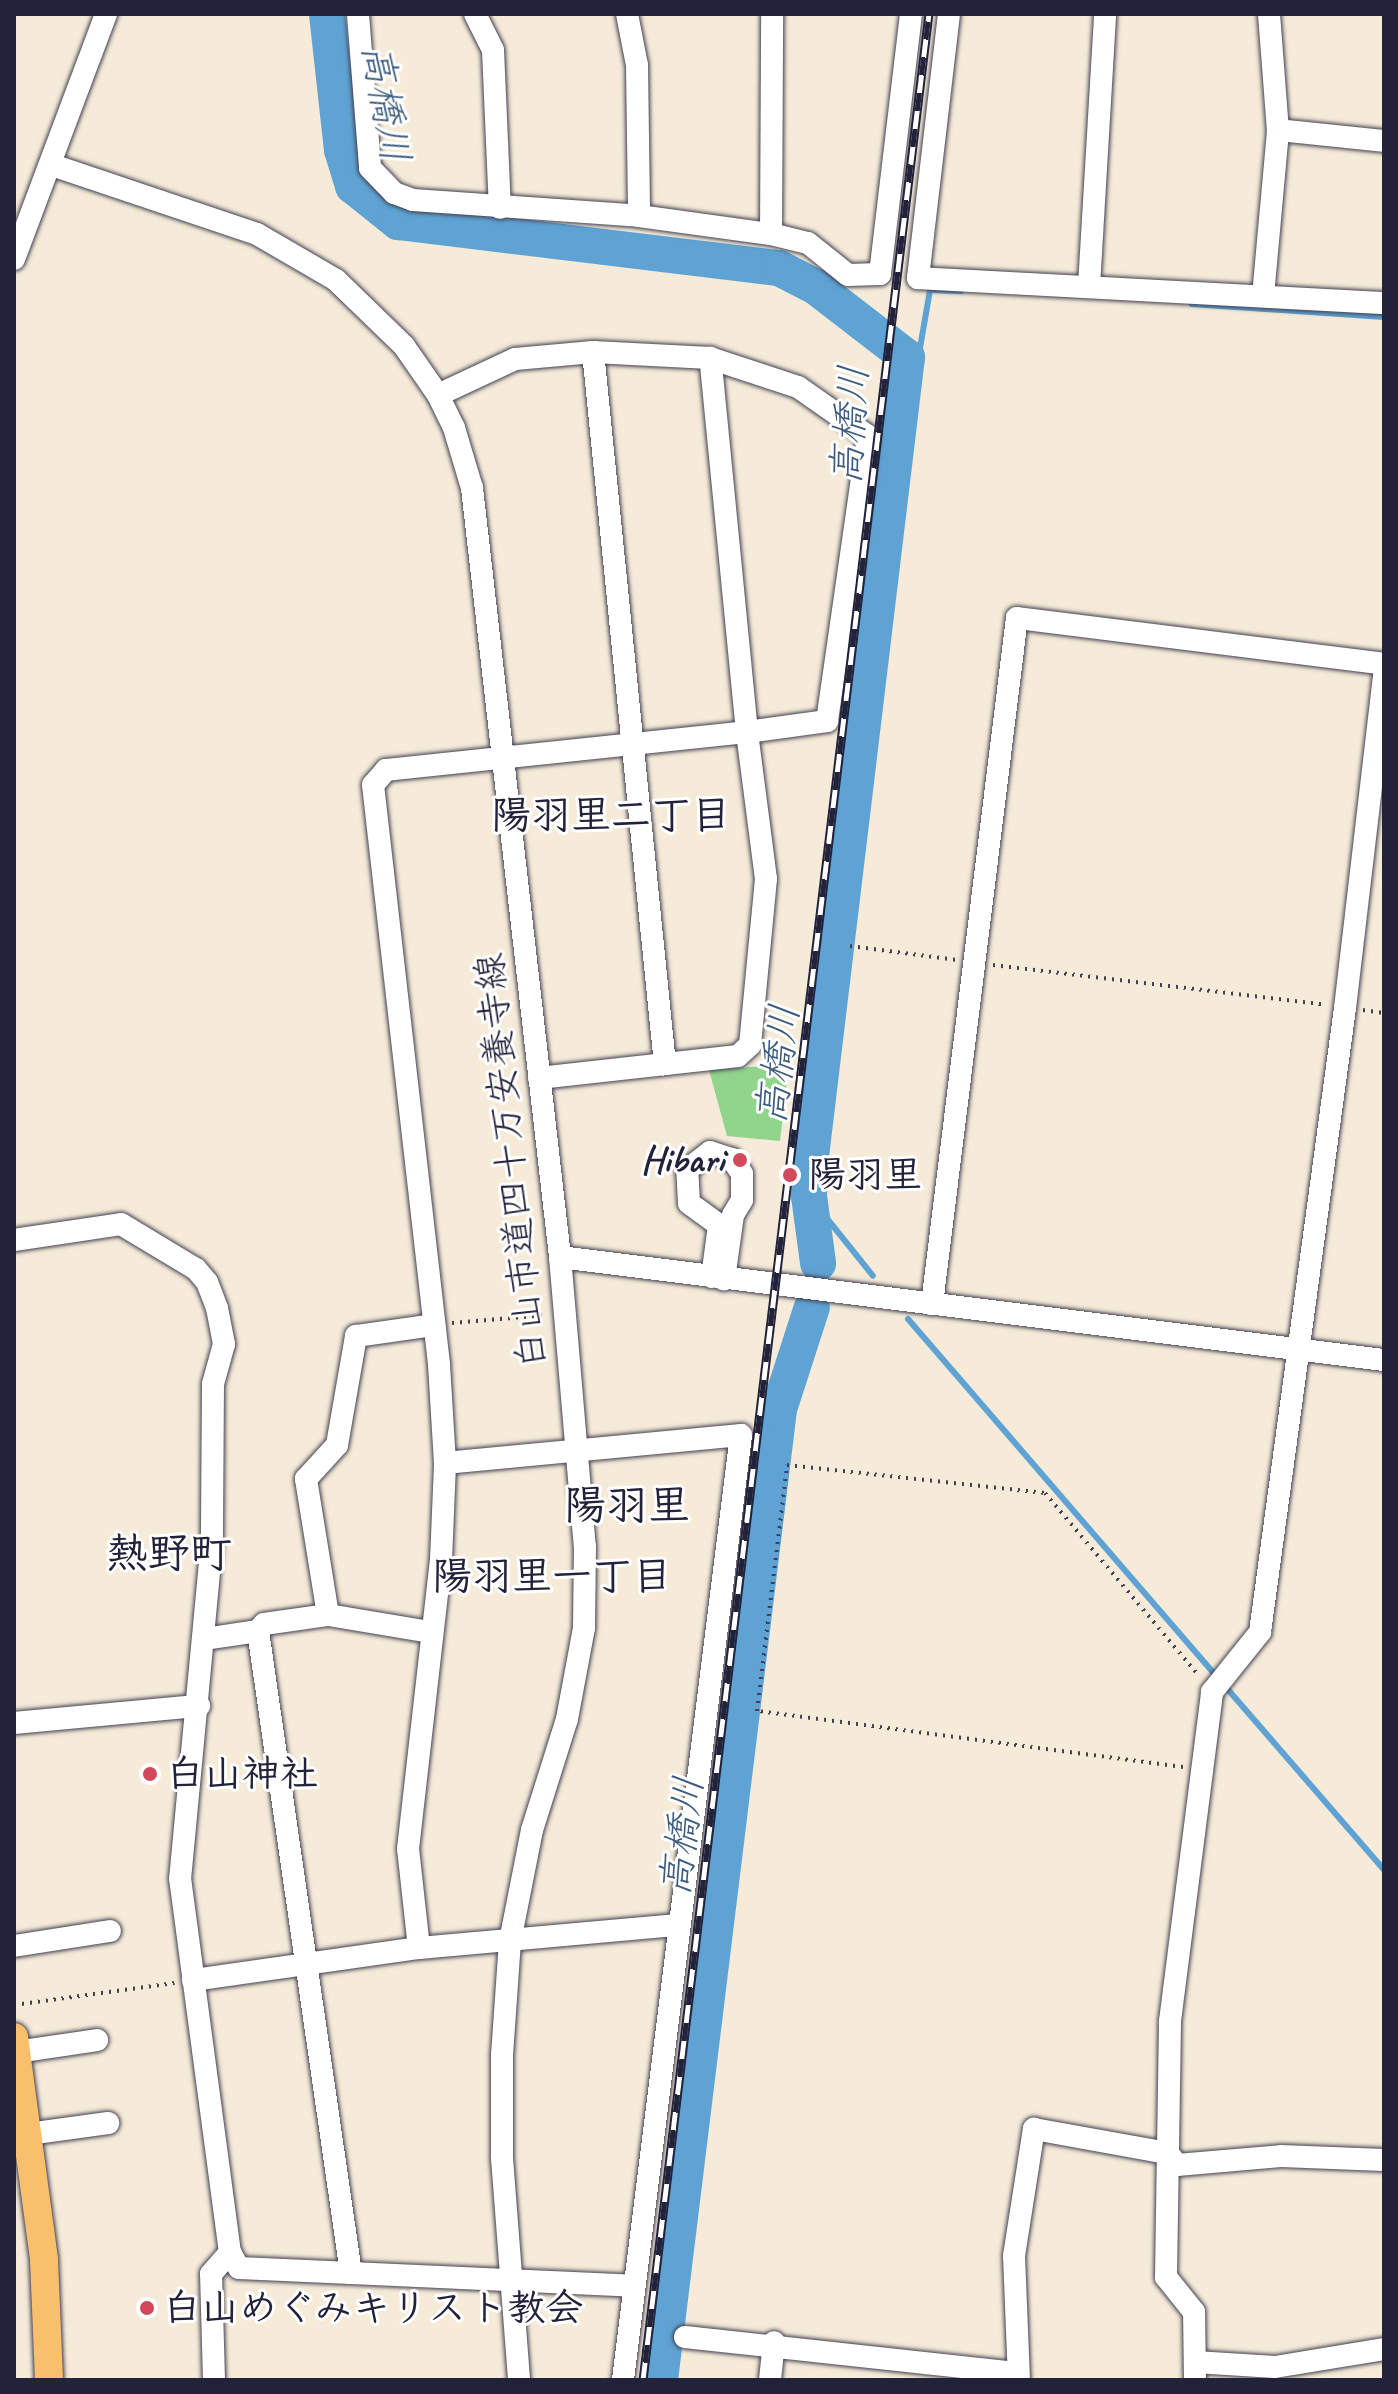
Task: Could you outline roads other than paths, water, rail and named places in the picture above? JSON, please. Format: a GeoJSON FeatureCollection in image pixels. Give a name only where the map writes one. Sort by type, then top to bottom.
{"type":"FeatureCollection","features":[{"type":"Feature","properties":{"kind":"main road"},"geometry":{"type":"LineString","coordinates":[[15,2045],[44,2260],[49,2380]]}},
{"type":"Feature","properties":{"kind":"street"},"geometry":{"type":"LineString","coordinates":[[14,259],[52,165],[106,14]]}},
{"type":"Feature","properties":{"kind":"street"},"geometry":{"type":"LineString","coordinates":[[358,14],[370,168],[394,193],[413,200],[639,216],[771,234],[808,243],[848,275],[880,274],[911,14]]}},
{"type":"Feature","properties":{"kind":"street"},"geometry":{"type":"LineString","coordinates":[[475,14],[493,50],[500,208]]}},
{"type":"Feature","properties":{"kind":"street"},"geometry":{"type":"LineString","coordinates":[[627,14],[637,65],[639,216]]}},
{"type":"Feature","properties":{"kind":"street"},"geometry":{"type":"LineString","coordinates":[[771,234],[772,14]]}},
{"type":"Feature","properties":{"kind":"street"},"geometry":{"type":"LineString","coordinates":[[949,14],[918,278],[1384,303]]}},
{"type":"Feature","properties":{"kind":"street"},"geometry":{"type":"LineString","coordinates":[[1089,286],[1105,14]]}},
{"type":"Feature","properties":{"kind":"street"},"geometry":{"type":"LineString","coordinates":[[1263,296],[1278,130],[1269,14]]}},
{"type":"Feature","properties":{"kind":"street"},"geometry":{"type":"LineString","coordinates":[[1278,130],[1384,141]]}},
{"type":"Feature","properties":{"kind":"street","name":"白山市道四十万安養寺線"},"geometry":{"type":"LineString","coordinates":[[52,165],[257,234],[300,256],[336,280],[383,323],[438,395],[454,428],[478,518],[566,1313],[578,1452],[584,1628],[567,1719],[532,1830],[510,1941],[502,2084],[519,2380]]}},
{"type":"Feature","properties":{"kind":"street"},"geometry":{"type":"LineString","coordinates":[[593,352],[665,1064]]}},
{"type":"Feature","properties":{"kind":"street"},"geometry":{"type":"LineString","coordinates":[[419,1948],[408,1849],[430,1632],[441,1560],[445,1463],[434,1325],[373,785],[386,770],[827,721],[868,436],[798,387],[710,358],[593,352],[515,359],[438,395]]}},
{"type":"Feature","properties":{"kind":"street"},"geometry":{"type":"LineString","coordinates":[[539,1078],[738,1056],[750,1045],[766,879],[747,732],[710,358]]}},
{"type":"Feature","properties":{"kind":"street"},"geometry":{"type":"LineString","coordinates":[[932,1304],[1017,618],[1384,664]]}},
{"type":"Feature","properties":{"kind":"street"},"geometry":{"type":"LineString","coordinates":[[1384,674],[1345,1008],[1260,1632],[1218,1685],[1201,1769],[1170,2021],[1166,2277],[1194,2312],[1195,2371],[1275,2367],[1384,2349]]}},
{"type":"Feature","properties":{"kind":"street"},"geometry":{"type":"LineString","coordinates":[[710,1152],[732,1159],[742,1174],[742,1200],[733,1215],[718,1278],[719,1225],[689,1203],[687,1170],[710,1152]]}},
{"type":"Feature","properties":{"kind":"street"},"geometry":{"type":"LineString","coordinates":[[14,1240],[121,1224],[196,1269],[207,1282],[224,1344],[213,1384],[212,1541],[199,1706],[180,1878],[230,2252],[239,2268],[634,2286]]}},
{"type":"Feature","properties":{"kind":"street"},"geometry":{"type":"LineString","coordinates":[[560,1257],[1384,1360]]}},
{"type":"Feature","properties":{"kind":"street"},"geometry":{"type":"LineString","coordinates":[[328,1615],[306,1479],[337,1445],[356,1336],[434,1325]]}},
{"type":"Feature","properties":{"kind":"street"},"geometry":{"type":"LineString","coordinates":[[445,1463],[741,1435],[623,2380]]}},
{"type":"Feature","properties":{"kind":"street"},"geometry":{"type":"LineString","coordinates":[[204,1639],[258,1631],[264,1624],[328,1615],[430,1632]]}},
{"type":"Feature","properties":{"kind":"street"},"geometry":{"type":"LineString","coordinates":[[258,1631],[351,2273]]}},
{"type":"Feature","properties":{"kind":"street"},"geometry":{"type":"LineString","coordinates":[[14,1723],[199,1706]]}},
{"type":"Feature","properties":{"kind":"street"},"geometry":{"type":"LineString","coordinates":[[193,1980],[419,1948],[678,1925]]}},
{"type":"Feature","properties":{"kind":"street"},"geometry":{"type":"LineString","coordinates":[[14,1946],[110,1931]]}},
{"type":"Feature","properties":{"kind":"street"},"geometry":{"type":"LineString","coordinates":[[15,2045],[97,2040]]}},
{"type":"Feature","properties":{"kind":"street"},"geometry":{"type":"LineString","coordinates":[[28,2134],[108,2123]]}},
{"type":"Feature","properties":{"kind":"street"},"geometry":{"type":"LineString","coordinates":[[685,2337],[774,2342],[1018,2376],[1014,2256],[1034,2129],[1168,2153],[1177,2165],[1281,2156],[1384,2160]]}},
{"type":"Feature","properties":{"kind":"street"},"geometry":{"type":"LineString","coordinates":[[214,2380],[211,2274],[230,2252]]}},
{"type":"Feature","properties":{"kind":"street"},"geometry":{"type":"LineString","coordinates":[[770,2380],[774,2342]]}},
{"type":"Feature","properties":{"kind":"waterway","name":"高橋川"},"geometry":{"type":"LineString","coordinates":[[327,14],[342,150],[353,186],[398,222],[779,268],[816,287],[907,357],[811,1156],[809,1196],[818,1263]]}},
{"type":"Feature","properties":{"kind":"waterway"},"geometry":{"type":"LineString","coordinates":[[907,357],[920,348],[930,290],[961,291]]}},
{"type":"Feature","properties":{"kind":"waterway"},"geometry":{"type":"LineString","coordinates":[[1192,304],[1384,317]]}},
{"type":"Feature","properties":{"kind":"waterway"},"geometry":{"type":"LineString","coordinates":[[809,1196],[873,1276]]}},
{"type":"Feature","properties":{"kind":"waterway","name":"高橋川"},"geometry":{"type":"LineString","coordinates":[[660,2380],[779,1409],[812,1307]]}},
{"type":"Feature","properties":{"kind":"waterway"},"geometry":{"type":"LineString","coordinates":[[908,1319],[1217,1677]]}},
{"type":"Feature","properties":{"kind":"waterway"},"geometry":{"type":"LineString","coordinates":[[1224,1685],[1384,1870]]}},
{"type":"Feature","properties":{"kind":"railway"},"geometry":{"type":"LineString","coordinates":[[643,2380],[929,14]]}},
{"type":"Feature","properties":{"kind":"place","name":"Hibari"},"geometry":{"type":"Point","coordinates":[740,1160]}},
{"type":"Feature","properties":{"kind":"place","name":"陽羽里"},"geometry":{"type":"Point","coordinates":[790,1175]}},
{"type":"Feature","properties":{"kind":"place","name":"白山神社"},"geometry":{"type":"Point","coordinates":[150,1774]}},
{"type":"Feature","properties":{"kind":"place","name":"白山めぐみキリスト教会"},"geometry":{"type":"Point","coordinates":[147,2308]}},
{"type":"Feature","properties":{"kind":"district","name":"陽羽里二丁目"},"geometry":{"type":"Point","coordinates":[611,815]}},
{"type":"Feature","properties":{"kind":"district","name":"陽羽里"},"geometry":{"type":"Point","coordinates":[627,1506]}},
{"type":"Feature","properties":{"kind":"district","name":"熱野町"},"geometry":{"type":"Point","coordinates":[169,1554]}},
{"type":"Feature","properties":{"kind":"district","name":"陽羽里一丁目"},"geometry":{"type":"Point","coordinates":[552,1576]}}]}
